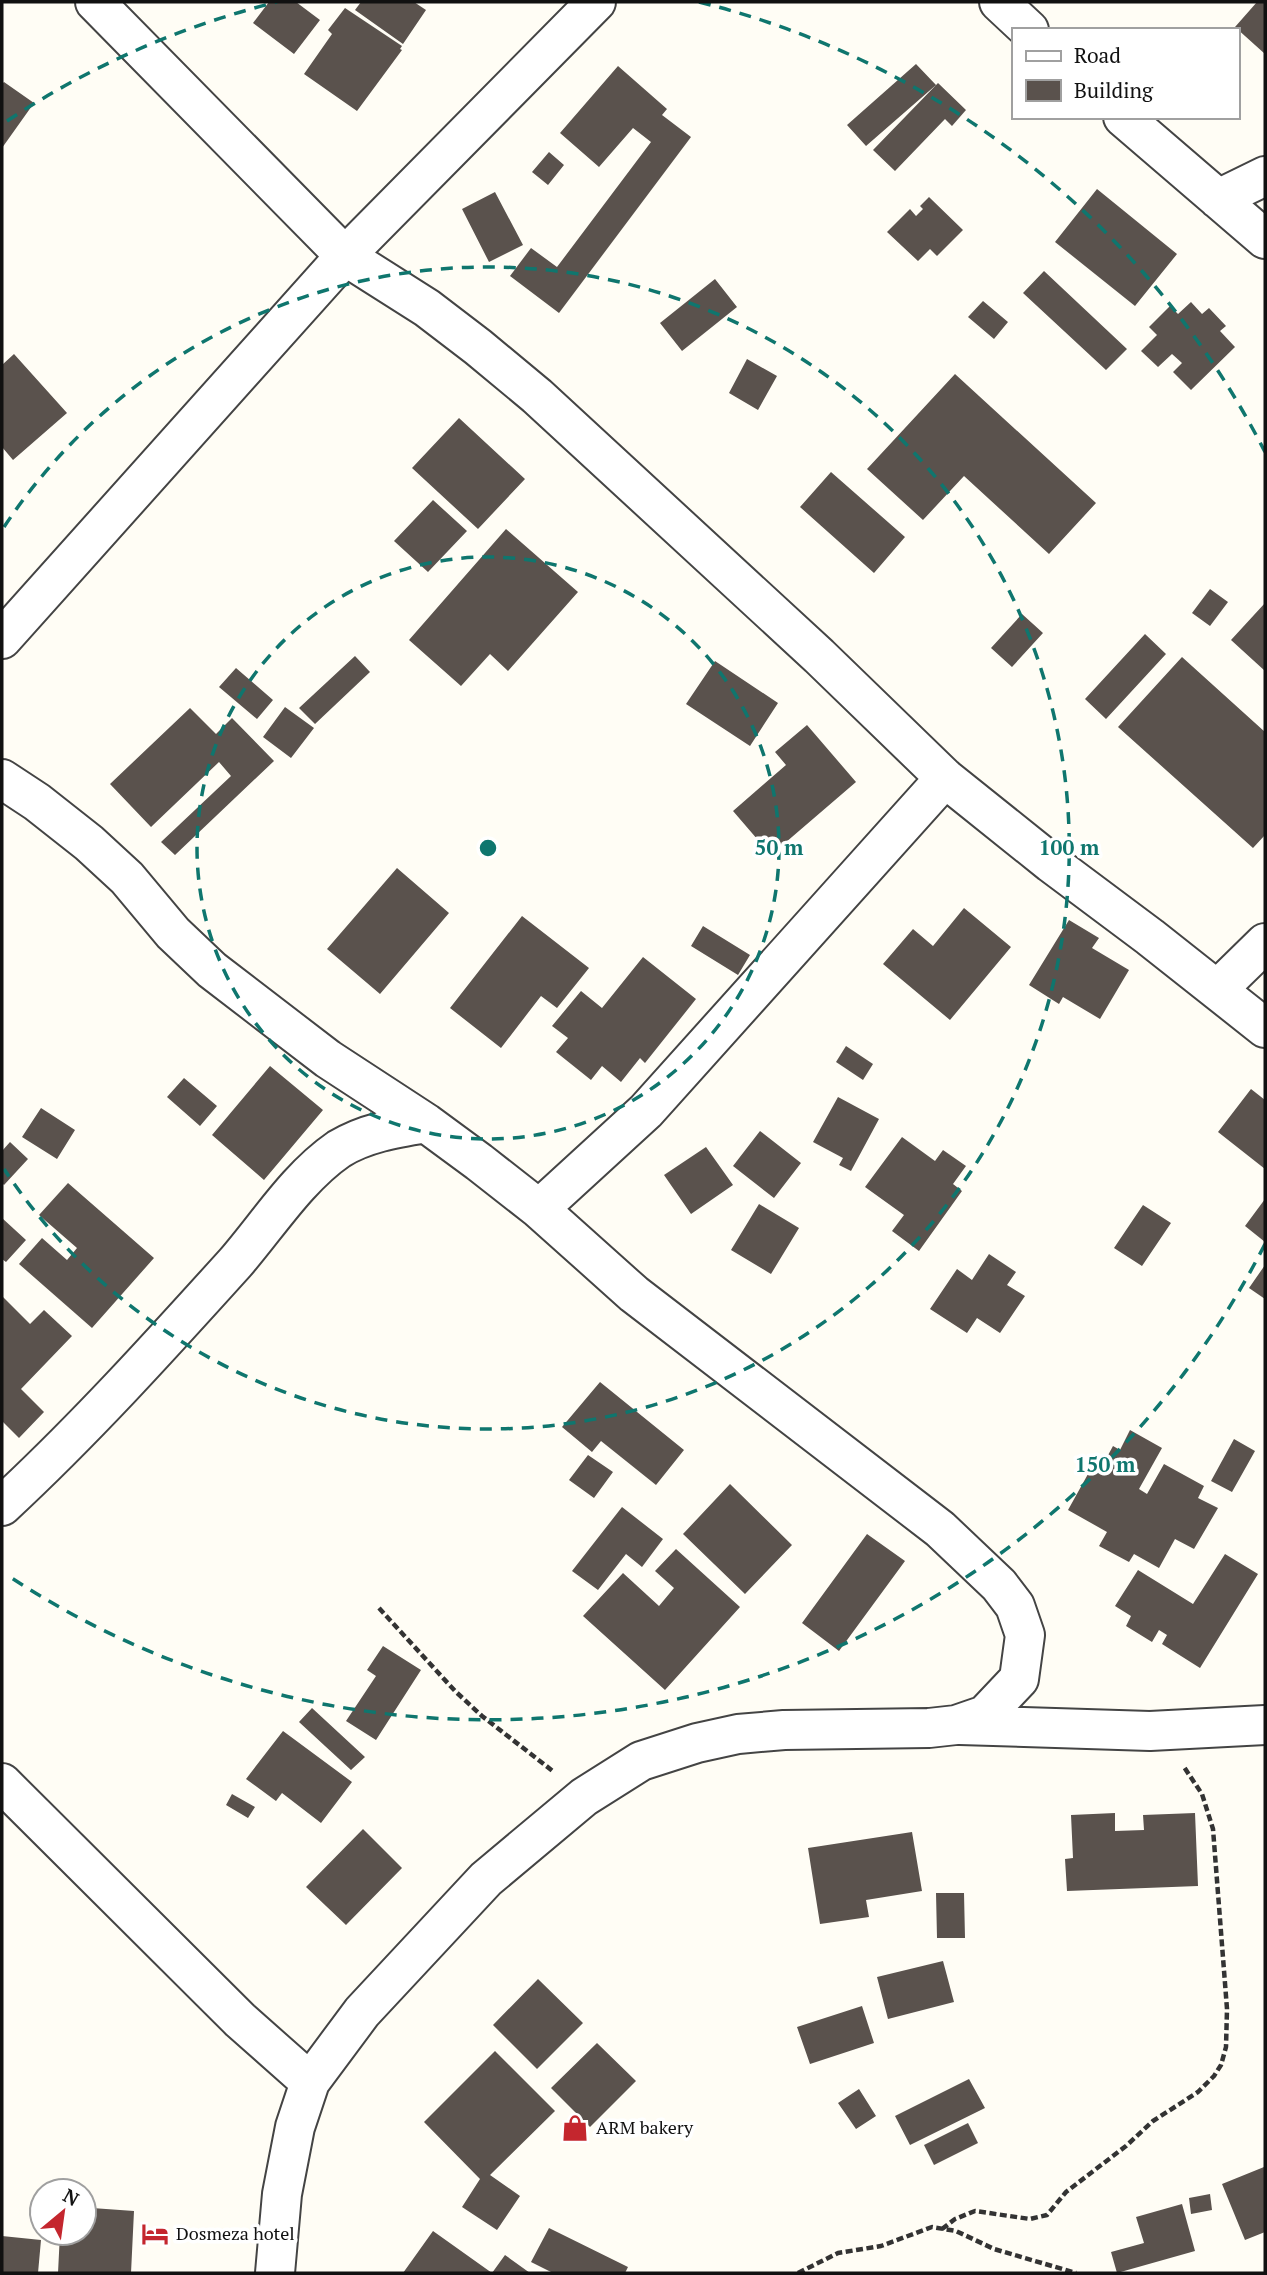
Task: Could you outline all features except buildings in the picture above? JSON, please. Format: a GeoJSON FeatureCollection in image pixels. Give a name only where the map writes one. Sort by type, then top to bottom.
{"type":"FeatureCollection","features":[{"type":"Feature","properties":{"kind":"street"},"geometry":{"type":"LineString","coordinates":[[95,2],[345,256],[427,308],[537,396],[819,656],[945,778],[1265,1028]]}},
{"type":"Feature","properties":{"kind":"street"},"geometry":{"type":"LineString","coordinates":[[2,639],[345,256],[596,2]]}},
{"type":"Feature","properties":{"kind":"street"},"geometry":{"type":"LineString","coordinates":[[999,2],[1027,28]]}},
{"type":"Feature","properties":{"kind":"street"},"geometry":{"type":"LineString","coordinates":[[1125,119],[1265,239]]}},
{"type":"Feature","properties":{"kind":"street"},"geometry":{"type":"LineString","coordinates":[[1219,200],[1265,176]]}},
{"type":"Feature","properties":{"kind":"street"},"geometry":{"type":"LineString","coordinates":[[539,1209],[646,1111],[945,778]]}},
{"type":"Feature","properties":{"kind":"street"},"geometry":{"type":"LineString","coordinates":[[2,779],[89,842],[127,878],[173,933],[212,970],[328,1059],[426,1123],[539,1209],[634,1294],[940,1529],[999,1585],[1016,1606],[1025,1635],[1019,1679],[985,1715],[956,1725]]}},
{"type":"Feature","properties":{"kind":"street"},"geometry":{"type":"LineString","coordinates":[[1217,990],[1265,943]]}},
{"type":"Feature","properties":{"kind":"street"},"geometry":{"type":"LineString","coordinates":[[2,1506],[80,1430],[236,1262],[312,1171],[339,1149],[352,1143],[394,1128],[426,1123]]}},
{"type":"Feature","properties":{"kind":"street"},"geometry":{"type":"LineString","coordinates":[[275,2273],[282,2194],[295,2127],[310,2082],[362,2012],[486,1879],[584,1797],[641,1761],[697,1742],[784,1730],[929,1728],[956,1725],[1150,1731],[1265,1725]]}},
{"type":"Feature","properties":{"kind":"street"},"geometry":{"type":"LineString","coordinates":[[2,1783],[240,2020],[310,2082]]}},
{"type":"Feature","properties":{"kind":"path"},"geometry":{"type":"LineString","coordinates":[[379,1608],[455,1691],[482,1716],[584,1797]]}},
{"type":"Feature","properties":{"kind":"path"},"geometry":{"type":"LineString","coordinates":[[942,2229],[954,2219],[975,2211],[1030,2219],[1047,2215],[1076,2184],[1126,2146],[1153,2121],[1198,2092],[1221,2065],[1226,2047],[1227,2009],[1213,1829],[1202,1794],[1184,1767],[1150,1731]]}},
{"type":"Feature","properties":{"kind":"path"},"geometry":{"type":"LineString","coordinates":[[798,2273],[838,2253],[881,2246],[932,2227],[956,2231],[994,2249],[1076,2273]]}},
{"type":"Feature","properties":{"kind":"place","name":"ARM bakery"},"geometry":{"type":"Point","coordinates":[575,2128]}},
{"type":"Feature","properties":{"kind":"place","name":"Dosmeza hotel"},"geometry":{"type":"Point","coordinates":[155,2234]}}]}
